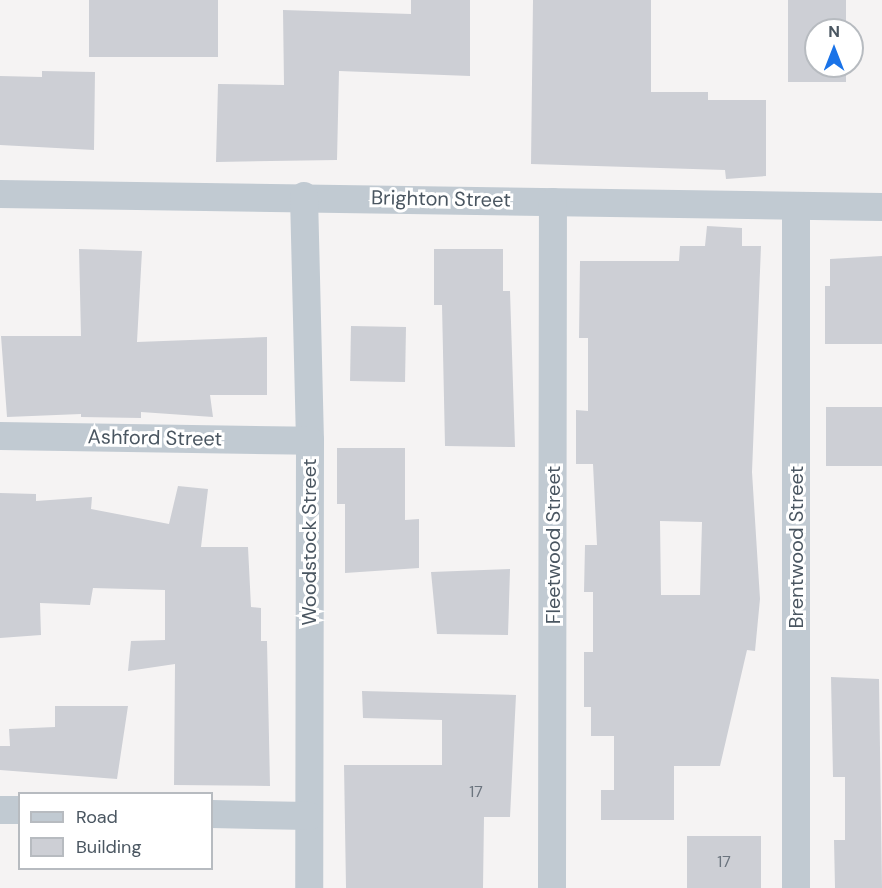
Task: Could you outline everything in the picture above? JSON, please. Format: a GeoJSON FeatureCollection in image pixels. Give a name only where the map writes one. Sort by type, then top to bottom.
{"type":"FeatureCollection","features":[{"type":"Feature","properties":{"kind":"street","name":"Brighton Street"},"geometry":{"type":"LineString","coordinates":[[0,194],[304,196],[882,207]]}},
{"type":"Feature","properties":{"kind":"street","name":"Woodstock Street"},"geometry":{"type":"LineString","coordinates":[[304,196],[310,441],[309,888]]}},
{"type":"Feature","properties":{"kind":"street","name":"Fleetwood Street"},"geometry":{"type":"LineString","coordinates":[[552,888],[553,202]]}},
{"type":"Feature","properties":{"kind":"street","name":"Brentwood Street"},"geometry":{"type":"LineString","coordinates":[[796,206],[796,888]]}},
{"type":"Feature","properties":{"kind":"street","name":"Ashford Street"},"geometry":{"type":"LineString","coordinates":[[0,436],[310,441]]}},
{"type":"Feature","properties":{"kind":"street"},"geometry":{"type":"LineString","coordinates":[[0,810],[18,810]]}},
{"type":"Feature","properties":{"kind":"street"},"geometry":{"type":"LineString","coordinates":[[213,814],[309,816]]}},
{"type":"Feature","properties":{"kind":"building"},"geometry":{"type":"Polygon","coordinates":[[[89,0],[218,0],[218,57],[89,57],[89,0]]]}},
{"type":"Feature","properties":{"kind":"building"},"geometry":{"type":"Polygon","coordinates":[[[411,0],[470,0],[470,76],[339,71],[337,160],[216,162],[218,84],[284,85],[283,10],[411,14],[411,0]]]}},
{"type":"Feature","properties":{"kind":"building"},"geometry":{"type":"Polygon","coordinates":[[[533,0],[651,0],[651,92],[708,92],[708,100],[766,100],[766,176],[726,179],[725,170],[531,164],[533,0]]]}},
{"type":"Feature","properties":{"kind":"building"},"geometry":{"type":"Polygon","coordinates":[[[788,0],[846,0],[846,18],[804,18],[804,78],[846,78],[846,82],[788,82],[788,0]]]}},
{"type":"Feature","properties":{"kind":"building"},"geometry":{"type":"Polygon","coordinates":[[[42,71],[95,72],[94,150],[0,145],[0,76],[42,77],[42,71]]]}},
{"type":"Feature","properties":{"kind":"building"},"geometry":{"type":"Polygon","coordinates":[[[707,226],[742,228],[742,246],[761,246],[752,472],[760,599],[755,651],[747,650],[720,766],[674,766],[674,820],[601,820],[601,790],[614,790],[614,736],[591,736],[591,707],[584,707],[584,652],[593,652],[593,592],[584,592],[585,545],[597,545],[593,464],[576,464],[576,410],[588,411],[588,338],[579,338],[580,261],[679,261],[680,246],[705,246],[707,226]],[[660,521],[661,595],[700,595],[702,522],[660,521]]]}},
{"type":"Feature","properties":{"kind":"building"},"geometry":{"type":"Polygon","coordinates":[[[79,249],[142,251],[137,342],[267,337],[267,395],[210,395],[213,417],[141,412],[141,418],[81,417],[81,414],[7,417],[1,336],[81,336],[79,249]]]}},
{"type":"Feature","properties":{"kind":"building"},"geometry":{"type":"Polygon","coordinates":[[[434,249],[503,249],[503,291],[510,291],[515,447],[445,446],[442,305],[434,305],[434,249]]]}},
{"type":"Feature","properties":{"kind":"building"},"geometry":{"type":"Polygon","coordinates":[[[882,256],[882,344],[825,344],[825,286],[830,286],[830,259],[882,256]]]}},
{"type":"Feature","properties":{"kind":"building"},"geometry":{"type":"Polygon","coordinates":[[[351,326],[406,327],[405,382],[350,381],[351,326]]]}},
{"type":"Feature","properties":{"kind":"building"},"geometry":{"type":"Polygon","coordinates":[[[826,407],[882,407],[882,466],[826,466],[826,407]]]}},
{"type":"Feature","properties":{"kind":"building"},"geometry":{"type":"Polygon","coordinates":[[[337,448],[405,448],[405,520],[419,519],[419,568],[345,573],[345,504],[337,504],[337,448]]]}},
{"type":"Feature","properties":{"kind":"building"},"geometry":{"type":"Polygon","coordinates":[[[178,486],[208,489],[201,547],[248,547],[251,607],[261,608],[261,641],[267,641],[270,786],[174,785],[175,664],[128,671],[131,641],[165,640],[165,590],[93,588],[90,605],[40,603],[41,635],[0,638],[0,493],[36,494],[36,501],[92,497],[91,509],[169,524],[178,486]]]}},
{"type":"Feature","properties":{"kind":"building"},"geometry":{"type":"Polygon","coordinates":[[[510,569],[508,635],[437,634],[431,572],[510,569]]]}},
{"type":"Feature","properties":{"kind":"building"},"geometry":{"type":"Polygon","coordinates":[[[831,677],[879,679],[882,888],[835,888],[834,840],[845,840],[845,777],[833,777],[831,677]]]}},
{"type":"Feature","properties":{"kind":"building"},"geometry":{"type":"Polygon","coordinates":[[[362,691],[516,695],[510,817],[484,817],[483,888],[346,888],[344,765],[442,765],[442,720],[363,718],[362,691]]]}},
{"type":"Feature","properties":{"kind":"building"},"geometry":{"type":"Polygon","coordinates":[[[55,706],[128,706],[117,779],[0,770],[0,746],[10,746],[9,729],[55,727],[55,706]]]}},
{"type":"Feature","properties":{"kind":"building"},"geometry":{"type":"Polygon","coordinates":[[[687,836],[761,836],[761,888],[687,888],[687,836]]]}}]}
